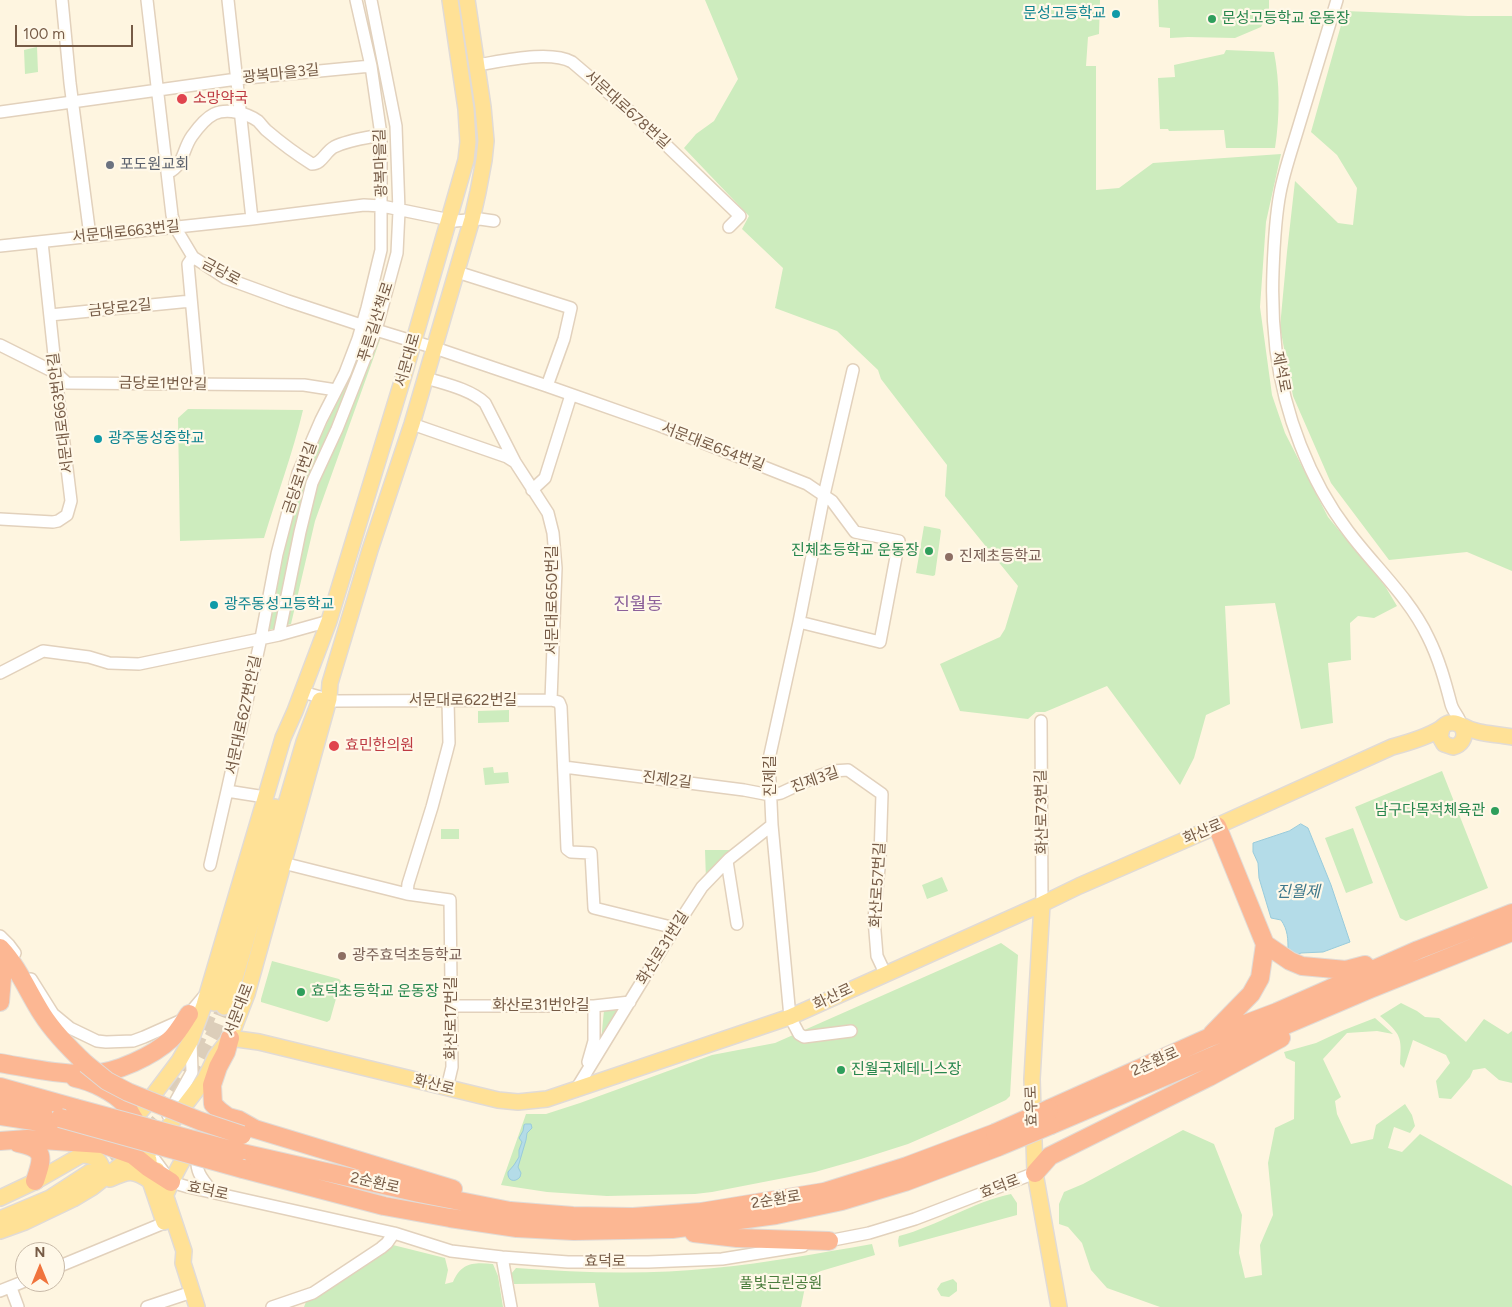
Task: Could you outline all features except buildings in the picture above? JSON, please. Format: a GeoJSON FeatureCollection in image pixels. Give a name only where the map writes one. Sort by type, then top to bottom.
{"type":"FeatureCollection","features":[{"type":"Feature","properties":{"kind":"highway"},"geometry":{"type":"LineString","coordinates":[[1217,826],[1267,945],[1290,961],[1302,966],[1346,970],[1418,950]]}},
{"type":"Feature","properties":{"kind":"highway","name":"2순환로"},"geometry":{"type":"LineString","coordinates":[[1050,1117],[1208,1038],[1277,1012],[1418,950],[1512,913]]}},
{"type":"Feature","properties":{"kind":"highway","name":"2순환로"},"geometry":{"type":"LineString","coordinates":[[0,1102],[384,1206],[517,1228],[574,1231],[672,1229],[776,1215],[842,1201],[905,1182],[1050,1117],[1512,932]]}},
{"type":"Feature","properties":{"kind":"highway"},"geometry":{"type":"LineString","coordinates":[[1208,1038],[1251,994],[1260,978],[1267,945]]}},
{"type":"Feature","properties":{"kind":"highway"},"geometry":{"type":"LineString","coordinates":[[0,948],[60,1039],[107,1081],[128,1092],[245,1139],[573,1216]]}},
{"type":"Feature","properties":{"kind":"highway"},"geometry":{"type":"LineString","coordinates":[[0,965],[2,978],[0,1002]]}},
{"type":"Feature","properties":{"kind":"highway"},"geometry":{"type":"LineString","coordinates":[[1035,1173],[1050,1156],[1209,1077],[1370,990]]}},
{"type":"Feature","properties":{"kind":"highway"},"geometry":{"type":"LineString","coordinates":[[54,1073],[93,1074],[119,1068],[138,1060],[149,1055],[172,1039],[189,1014]]}},
{"type":"Feature","properties":{"kind":"highway"},"geometry":{"type":"LineString","coordinates":[[230,1038],[212,1085],[213,1104],[228,1117],[239,1120],[245,1139]]}},
{"type":"Feature","properties":{"kind":"highway"},"geometry":{"type":"LineString","coordinates":[[0,1063],[83,1080],[116,1096],[139,1113]]}},
{"type":"Feature","properties":{"kind":"highway","name":"2순환로"},"geometry":{"type":"LineString","coordinates":[[0,1086],[61,1117],[245,1139],[419,1193],[510,1211],[573,1216],[633,1217],[701,1212],[824,1192],[996,1140]]}},
{"type":"Feature","properties":{"kind":"highway"},"geometry":{"type":"LineString","coordinates":[[0,1116],[61,1117]]}},
{"type":"Feature","properties":{"kind":"highway"},"geometry":{"type":"LineString","coordinates":[[6,1141],[28,1139],[102,1144],[154,1172]]}},
{"type":"Feature","properties":{"kind":"highway"},"geometry":{"type":"LineString","coordinates":[[6,1141],[32,1146],[39,1153],[41,1161],[35,1181]]}},
{"type":"Feature","properties":{"kind":"highway"},"geometry":{"type":"LineString","coordinates":[[672,1229],[737,1238],[829,1241]]}},
{"type":"Feature","properties":{"kind":"main road","name":"서문대로"},"geometry":{"type":"LineString","coordinates":[[215,1001],[265,797],[283,738],[330,621],[414,342],[466,160],[468,142],[450,0]]}},
{"type":"Feature","properties":{"kind":"main road","name":"서문대로"},"geometry":{"type":"LineString","coordinates":[[0,1198],[35,1181],[87,1169],[106,1177],[154,1172],[216,1056],[230,1038],[247,994],[325,698],[370,550],[412,424],[472,219],[486,141],[483,107],[467,0]]}},
{"type":"Feature","properties":{"kind":"main road"},"geometry":{"type":"LineString","coordinates":[[370,550],[365,537],[409,379],[405,379],[399,392]]}},
{"type":"Feature","properties":{"kind":"main road","name":"서문대로"},"geometry":{"type":"LineString","coordinates":[[0,1231],[66,1203],[102,1144],[139,1113],[179,1061],[191,1040],[204,1005],[215,1001],[236,976],[304,742],[325,698]]}},
{"type":"Feature","properties":{"kind":"main road"},"geometry":{"type":"LineString","coordinates":[[1452,707],[1444,744],[1450,747],[1462,743],[1486,740],[1512,741]]}},
{"type":"Feature","properties":{"kind":"main road","name":"서문대로"},"geometry":{"type":"LineString","coordinates":[[215,1001],[282,782],[294,733],[295,711]]}},
{"type":"Feature","properties":{"kind":"main road"},"geometry":{"type":"LineString","coordinates":[[1448,729],[1512,737]]}},
{"type":"Feature","properties":{"kind":"main road"},"geometry":{"type":"LineString","coordinates":[[1448,729],[1464,732],[1465,736],[1462,743]]}},
{"type":"Feature","properties":{"kind":"main road","name":"화산로"},"geometry":{"type":"LineString","coordinates":[[230,1038],[259,1042],[498,1100],[518,1102],[547,1099],[790,1017],[884,973],[1392,747],[1448,729]]}},
{"type":"Feature","properties":{"kind":"main road","name":"효우로"},"geometry":{"type":"LineString","coordinates":[[1042,904],[1032,1079],[1035,1173],[1060,1307]]}},
{"type":"Feature","properties":{"kind":"main road"},"geometry":{"type":"LineString","coordinates":[[139,1113],[154,1172],[162,1216]]}},
{"type":"Feature","properties":{"kind":"main road"},"geometry":{"type":"LineString","coordinates":[[106,1177],[103,1167],[98,1160],[90,1156],[87,1169],[124,1173],[133,1172],[140,1174],[154,1172],[184,1157],[193,1144],[220,1124],[230,1123],[245,1139]]}},
{"type":"Feature","properties":{"kind":"main road","name":"서문대로"},"geometry":{"type":"LineString","coordinates":[[0,1208],[87,1169]]}},
{"type":"Feature","properties":{"kind":"main road","name":"서문대로"},"geometry":{"type":"LineString","coordinates":[[0,1219],[50,1198],[87,1169]]}},
{"type":"Feature","properties":{"kind":"main road","name":"효덕로"},"geometry":{"type":"LineString","coordinates":[[154,1172],[162,1216],[175,1253],[183,1263],[197,1307]]}},
{"type":"Feature","properties":{"kind":"main road","name":"효덕로"},"geometry":{"type":"LineString","coordinates":[[154,1172],[184,1251],[183,1263]]}},
{"type":"Feature","properties":{"kind":"street"},"geometry":{"type":"LineString","coordinates":[[62,0],[90,236]]}},
{"type":"Feature","properties":{"kind":"street","name":"금당로"},"geometry":{"type":"LineString","coordinates":[[147,0],[175,227],[193,257],[225,278],[288,301],[414,342]]}},
{"type":"Feature","properties":{"kind":"street"},"geometry":{"type":"LineString","coordinates":[[228,0],[252,219]]}},
{"type":"Feature","properties":{"kind":"street","name":"광복마을길"},"geometry":{"type":"LineString","coordinates":[[356,0],[371,66],[381,135],[381,250],[362,326]]}},
{"type":"Feature","properties":{"kind":"street","name":"푸른길산책로"},"geometry":{"type":"LineString","coordinates":[[279,634],[312,483],[337,429],[376,330],[397,253],[399,210],[396,126],[371,0]]}},
{"type":"Feature","properties":{"kind":"street","name":"제석로"},"geometry":{"type":"LineString","coordinates":[[1337,0],[1283,180],[1276,215],[1273,306],[1279,370],[1283,391],[1296,433],[1316,479],[1333,510],[1407,602],[1428,636],[1438,660],[1452,707]]}},
{"type":"Feature","properties":{"kind":"street","name":"서문대로678번길"},"geometry":{"type":"LineString","coordinates":[[477,65],[549,56],[563,57],[572,62],[639,119],[740,216],[730,226]]}},
{"type":"Feature","properties":{"kind":"street","name":"광복마을3길"},"geometry":{"type":"LineString","coordinates":[[0,112],[237,79],[371,66]]}},
{"type":"Feature","properties":{"kind":"street"},"geometry":{"type":"LineString","coordinates":[[168,173],[176,169],[182,160],[188,142],[194,133],[214,114],[224,112],[240,113],[257,121],[312,164],[320,162],[326,153],[336,146],[354,140],[381,135]]}},
{"type":"Feature","properties":{"kind":"street","name":"서문대로663번길"},"geometry":{"type":"LineString","coordinates":[[0,246],[364,206],[382,206],[455,221],[480,219],[494,221]]}},
{"type":"Feature","properties":{"kind":"street","name":"서문대로663번안길"},"geometry":{"type":"LineString","coordinates":[[0,518],[58,521],[67,515],[71,501],[42,242]]}},
{"type":"Feature","properties":{"kind":"street"},"geometry":{"type":"LineString","coordinates":[[193,257],[188,264],[199,385]]}},
{"type":"Feature","properties":{"kind":"street"},"geometry":{"type":"LineString","coordinates":[[457,272],[571,308],[564,339],[547,386]]}},
{"type":"Feature","properties":{"kind":"street","name":"금당로2길"},"geometry":{"type":"LineString","coordinates":[[50,315],[191,301]]}},
{"type":"Feature","properties":{"kind":"street","name":"금당로1번길"},"geometry":{"type":"LineString","coordinates":[[261,638],[277,554],[298,473],[321,420],[345,373],[362,326]]}},
{"type":"Feature","properties":{"kind":"street","name":"서문대로654번길"},"geometry":{"type":"LineString","coordinates":[[414,342],[547,386],[658,426],[800,481],[811,486],[832,501],[855,532],[899,541],[880,642],[799,622]]}},
{"type":"Feature","properties":{"kind":"street","name":"금당로1번안길"},"geometry":{"type":"LineString","coordinates":[[0,345],[56,373],[67,382],[304,385],[336,390]]}},
{"type":"Feature","properties":{"kind":"street","name":"진제길"},"geometry":{"type":"LineString","coordinates":[[790,1017],[772,824],[770,751],[799,622],[824,495],[854,370]]}},
{"type":"Feature","properties":{"kind":"street","name":"서문대로650번길"},"geometry":{"type":"LineString","coordinates":[[426,378],[468,392],[481,399],[489,408],[515,462],[548,513],[556,568],[551,700]]}},
{"type":"Feature","properties":{"kind":"street"},"geometry":{"type":"LineString","coordinates":[[532,490],[545,478],[571,396]]}},
{"type":"Feature","properties":{"kind":"street"},"geometry":{"type":"LineString","coordinates":[[412,424],[507,457],[515,462]]}},
{"type":"Feature","properties":{"kind":"street"},"geometry":{"type":"LineString","coordinates":[[0,674],[43,651],[89,657],[109,663],[139,664],[330,621]]}},
{"type":"Feature","properties":{"kind":"street","name":"서문대로627번안길"},"geometry":{"type":"LineString","coordinates":[[210,865],[261,638]]}},
{"type":"Feature","properties":{"kind":"street","name":"서문대로622번길"},"geometry":{"type":"LineString","coordinates":[[302,692],[335,701],[551,700]]}},
{"type":"Feature","properties":{"kind":"street"},"geometry":{"type":"LineString","coordinates":[[551,700],[559,702],[561,707],[567,849],[571,852],[592,853],[594,908],[675,928]]}},
{"type":"Feature","properties":{"kind":"street"},"geometry":{"type":"LineString","coordinates":[[407,894],[408,884],[432,807],[449,743],[448,701]]}},
{"type":"Feature","properties":{"kind":"street","name":"화산로73번길"},"geometry":{"type":"LineString","coordinates":[[1041,721],[1042,904]]}},
{"type":"Feature","properties":{"kind":"street","name":"진제2길"},"geometry":{"type":"LineString","coordinates":[[564,767],[770,795]]}},
{"type":"Feature","properties":{"kind":"street","name":"진제3길"},"geometry":{"type":"LineString","coordinates":[[770,795],[840,770],[848,770],[882,794]]}},
{"type":"Feature","properties":{"kind":"street","name":"서문대로627번안길"},"geometry":{"type":"LineString","coordinates":[[227,791],[265,797]]}},
{"type":"Feature","properties":{"kind":"street","name":"화산로57번길"},"geometry":{"type":"LineString","coordinates":[[882,794],[880,858],[874,919],[877,956],[884,973]]}},
{"type":"Feature","properties":{"kind":"street","name":"화산로31번길"},"geometry":{"type":"LineString","coordinates":[[575,1091],[702,887],[727,860],[772,824]]}},
{"type":"Feature","properties":{"kind":"street"},"geometry":{"type":"LineString","coordinates":[[727,860],[736,924]]}},
{"type":"Feature","properties":{"kind":"street","name":"화산로17번길"},"geometry":{"type":"LineString","coordinates":[[283,863],[407,894],[450,900],[452,1067],[447,1088]]}},
{"type":"Feature","properties":{"kind":"street"},"geometry":{"type":"LineString","coordinates":[[0,936],[18,958],[53,1014],[70,1028],[97,1040],[106,1042],[133,1041],[180,1021],[189,1014],[215,1001]]}},
{"type":"Feature","properties":{"kind":"street","name":"화산로31번안길"},"geometry":{"type":"LineString","coordinates":[[452,1006],[594,1006],[630,1002]]}},
{"type":"Feature","properties":{"kind":"street"},"geometry":{"type":"LineString","coordinates":[[584,1076],[594,1041],[594,1006]]}},
{"type":"Feature","properties":{"kind":"street"},"geometry":{"type":"LineString","coordinates":[[790,1017],[799,1034],[804,1037],[851,1031]]}},
{"type":"Feature","properties":{"kind":"street"},"geometry":{"type":"LineString","coordinates":[[154,1172],[192,1072],[191,1040]]}},
{"type":"Feature","properties":{"kind":"street"},"geometry":{"type":"LineString","coordinates":[[203,1135],[197,1151],[197,1169],[202,1179],[212,1191]]}},
{"type":"Feature","properties":{"kind":"street","name":"효덕로"},"geometry":{"type":"LineString","coordinates":[[154,1172],[188,1187],[394,1233],[451,1251],[568,1262],[648,1262],[722,1259],[806,1246],[869,1233],[915,1219],[1035,1173]]}},
{"type":"Feature","properties":{"kind":"street"},"geometry":{"type":"LineString","coordinates":[[65,1263],[162,1216]]}},
{"type":"Feature","properties":{"kind":"street"},"geometry":{"type":"LineString","coordinates":[[272,1307],[313,1293],[381,1248],[394,1233]]}},
{"type":"Feature","properties":{"kind":"street"},"geometry":{"type":"LineString","coordinates":[[502,1257],[511,1307]]}},
{"type":"Feature","properties":{"kind":"street"},"geometry":{"type":"LineString","coordinates":[[6,1289],[18,1307]]}},
{"type":"Feature","properties":{"kind":"street"},"geometry":{"type":"LineString","coordinates":[[147,1307],[192,1292]]}},
{"type":"Feature","properties":{"kind":"green space"},"geometry":{"type":"Polygon","coordinates":[[[705,0],[1100,0],[1099,34],[1088,37],[1086,66],[1096,66],[1096,190],[1119,188],[1153,163],[1281,154],[1266,222],[1260,307],[1272,395],[1285,433],[1328,517],[1385,586],[1397,606],[1374,618],[1358,616],[1350,623],[1351,660],[1328,663],[1333,723],[1301,729],[1275,603],[1225,606],[1230,704],[1206,715],[1194,758],[1180,785],[1107,686],[1045,712],[1036,712],[1028,719],[960,711],[940,664],[1000,637],[1005,629],[1018,586],[945,496],[947,465],[881,379],[878,370],[837,331],[775,308],[783,268],[742,229],[749,216],[684,148],[696,134],[714,121],[738,79],[705,0]]]}},
{"type":"Feature","properties":{"kind":"green space","name":"문성고등학교 운동장"},"geometry":{"type":"Polygon","coordinates":[[[1158,0],[1269,0],[1269,11],[1261,27],[1235,38],[1170,38],[1170,28],[1159,27],[1158,0]]]}},
{"type":"Feature","properties":{"kind":"green space"},"geometry":{"type":"Polygon","coordinates":[[[1345,11],[1512,16],[1512,571],[1467,552],[1389,560],[1331,483],[1293,396],[1280,327],[1295,181],[1338,223],[1353,225],[1357,188],[1337,155],[1311,132],[1345,11]]]}},
{"type":"Feature","properties":{"kind":"green space"},"geometry":{"type":"Polygon","coordinates":[[[37,47],[38,72],[25,74],[24,50],[37,47]]]}},
{"type":"Feature","properties":{"kind":"green space"},"geometry":{"type":"Polygon","coordinates":[[[1226,50],[1274,52],[1279,100],[1275,148],[1226,148],[1224,130],[1169,131],[1168,129],[1160,129],[1158,78],[1175,77],[1174,65],[1224,54],[1226,50]]]}},
{"type":"Feature","properties":{"kind":"green space"},"geometry":{"type":"Polygon","coordinates":[[[364,332],[381,337],[315,521],[291,624],[269,630],[285,547],[302,482],[309,462],[352,369],[364,332]]]}},
{"type":"Feature","properties":{"kind":"green space"},"geometry":{"type":"Polygon","coordinates":[[[188,409],[303,410],[290,458],[264,538],[180,541],[178,418],[188,409]]]}},
{"type":"Feature","properties":{"kind":"green space","name":"진체초등학교 운동장"},"geometry":{"type":"Polygon","coordinates":[[[924,526],[940,529],[941,531],[935,575],[933,576],[916,573],[924,526]]]}},
{"type":"Feature","properties":{"kind":"green space"},"geometry":{"type":"Polygon","coordinates":[[[509,710],[509,722],[478,723],[478,711],[509,710]]]}},
{"type":"Feature","properties":{"kind":"green space"},"geometry":{"type":"Polygon","coordinates":[[[493,767],[494,773],[508,772],[509,783],[485,785],[483,768],[493,767]]]}},
{"type":"Feature","properties":{"kind":"green space"},"geometry":{"type":"Polygon","coordinates":[[[1442,771],[1488,888],[1406,921],[1400,918],[1355,807],[1442,771]]]}},
{"type":"Feature","properties":{"kind":"green space"},"geometry":{"type":"Polygon","coordinates":[[[1353,828],[1373,883],[1346,893],[1325,838],[1353,828]]]}},
{"type":"Feature","properties":{"kind":"green space"},"geometry":{"type":"Polygon","coordinates":[[[441,829],[459,829],[459,839],[441,839],[441,829]]]}},
{"type":"Feature","properties":{"kind":"green space"},"geometry":{"type":"Polygon","coordinates":[[[705,850],[734,850],[706,880],[705,850]]]}},
{"type":"Feature","properties":{"kind":"green space"},"geometry":{"type":"Polygon","coordinates":[[[942,877],[948,891],[927,899],[922,885],[942,877]]]}},
{"type":"Feature","properties":{"kind":"green space","name":"진월국제테니스장"},"geometry":{"type":"Polygon","coordinates":[[[1001,943],[1018,955],[1010,1096],[1006,1100],[908,1144],[861,1159],[815,1172],[712,1192],[607,1196],[547,1192],[501,1185],[526,1114],[546,1114],[712,1055],[775,1043],[1001,943]]]}},
{"type":"Feature","properties":{"kind":"green space","name":"효덕초등학교 운동장"},"geometry":{"type":"Polygon","coordinates":[[[272,961],[341,981],[330,1020],[327,1022],[261,1002],[272,961]]]}},
{"type":"Feature","properties":{"kind":"green space"},"geometry":{"type":"Polygon","coordinates":[[[1401,1003],[1425,1017],[1439,1018],[1466,1042],[1484,1019],[1508,1034],[1512,1031],[1512,1083],[1499,1080],[1485,1068],[1473,1070],[1470,1077],[1451,1099],[1439,1098],[1436,1081],[1450,1063],[1446,1055],[1413,1040],[1404,1068],[1400,1064],[1401,1047],[1399,1037],[1380,1016],[1401,1003]]]}},
{"type":"Feature","properties":{"kind":"green space"},"geometry":{"type":"Polygon","coordinates":[[[617,1008],[615,1016],[601,1042],[604,1010],[617,1008]]]}},
{"type":"Feature","properties":{"kind":"green space"},"geometry":{"type":"Polygon","coordinates":[[[1375,1018],[1393,1034],[1377,1031],[1347,1033],[1323,1059],[1341,1097],[1335,1101],[1337,1114],[1351,1144],[1373,1139],[1376,1125],[1405,1104],[1412,1115],[1415,1126],[1410,1133],[1394,1127],[1388,1148],[1402,1152],[1420,1134],[1512,1186],[1512,1307],[1160,1307],[1107,1288],[1091,1270],[1082,1243],[1068,1227],[1059,1224],[1059,1204],[1064,1192],[1083,1184],[1183,1130],[1214,1144],[1242,1215],[1239,1253],[1245,1278],[1262,1275],[1260,1245],[1273,1215],[1268,1163],[1275,1128],[1294,1119],[1295,1062],[1286,1058],[1284,1052],[1316,1043],[1375,1018]]]}},
{"type":"Feature","properties":{"kind":"green space"},"geometry":{"type":"Polygon","coordinates":[[[1011,1194],[1017,1203],[1017,1215],[899,1247],[899,1236],[1011,1194]]]}},
{"type":"Feature","properties":{"kind":"green space","name":"풀빛근린공원"},"geometry":{"type":"Polygon","coordinates":[[[872,1244],[875,1255],[807,1277],[801,1307],[599,1307],[595,1283],[514,1284],[511,1274],[516,1268],[615,1272],[690,1270],[774,1261],[872,1244]]]}},
{"type":"Feature","properties":{"kind":"green space"},"geometry":{"type":"Polygon","coordinates":[[[393,1245],[445,1258],[448,1270],[445,1284],[453,1282],[460,1271],[468,1265],[479,1263],[493,1264],[498,1276],[503,1307],[304,1307],[307,1299],[393,1245]]]}},
{"type":"Feature","properties":{"kind":"green space"},"geometry":{"type":"Polygon","coordinates":[[[953,1279],[957,1283],[957,1291],[949,1297],[941,1296],[937,1289],[941,1283],[953,1279]]]}},
{"type":"Feature","properties":{"kind":"water","name":"진월제"},"geometry":{"type":"Polygon","coordinates":[[[1301,824],[1308,828],[1331,885],[1350,942],[1323,952],[1301,953],[1297,955],[1288,950],[1288,938],[1281,920],[1271,918],[1259,878],[1258,863],[1253,852],[1253,843],[1289,831],[1301,824]]]}},
{"type":"Feature","properties":{"kind":"water"},"geometry":{"type":"Polygon","coordinates":[[[526,1124],[531,1124],[532,1128],[527,1133],[518,1167],[521,1173],[520,1177],[512,1180],[508,1172],[519,1157],[522,1142],[519,1138],[526,1124]]]}},
{"type":"Feature","properties":{"kind":"tunnel"},"geometry":{"type":"LineString","coordinates":[[156,1108],[182,1071],[196,1045],[214,1003]]}},
{"type":"Feature","properties":{"kind":"tunnel"},"geometry":{"type":"LineString","coordinates":[[91,1171],[150,1130],[183,1093],[213,1035],[224,1007]]}},
{"type":"Feature","properties":{"kind":"place","name":"문성고등학교"},"geometry":{"type":"Point","coordinates":[1116,14]}},
{"type":"Feature","properties":{"kind":"place","name":"문성고등학교 운동장"},"geometry":{"type":"Point","coordinates":[1212,19]}},
{"type":"Feature","properties":{"kind":"place","name":"소망약국"},"geometry":{"type":"Point","coordinates":[182,99]}},
{"type":"Feature","properties":{"kind":"place","name":"포도원교회"},"geometry":{"type":"Point","coordinates":[110,165]}},
{"type":"Feature","properties":{"kind":"place","name":"광주동성중학교"},"geometry":{"type":"Point","coordinates":[98,439]}},
{"type":"Feature","properties":{"kind":"place","name":"진체초등학교 운동장"},"geometry":{"type":"Point","coordinates":[929,551]}},
{"type":"Feature","properties":{"kind":"place","name":"진제초등학교"},"geometry":{"type":"Point","coordinates":[949,557]}},
{"type":"Feature","properties":{"kind":"place","name":"광주동성고등학교"},"geometry":{"type":"Point","coordinates":[214,605]}},
{"type":"Feature","properties":{"kind":"place","name":"효민한의원"},"geometry":{"type":"Point","coordinates":[334,746]}},
{"type":"Feature","properties":{"kind":"place","name":"남구다목적체육관"},"geometry":{"type":"Point","coordinates":[1495,811]}},
{"type":"Feature","properties":{"kind":"place","name":"광주효덕초등학교"},"geometry":{"type":"Point","coordinates":[342,956]}},
{"type":"Feature","properties":{"kind":"place","name":"효덕초등학교 운동장"},"geometry":{"type":"Point","coordinates":[301,992]}},
{"type":"Feature","properties":{"kind":"place","name":"진월국제테니스장"},"geometry":{"type":"Point","coordinates":[841,1070]}},
{"type":"Feature","properties":{"kind":"district","name":"진월동"},"geometry":{"type":"Point","coordinates":[638,605]}}]}
